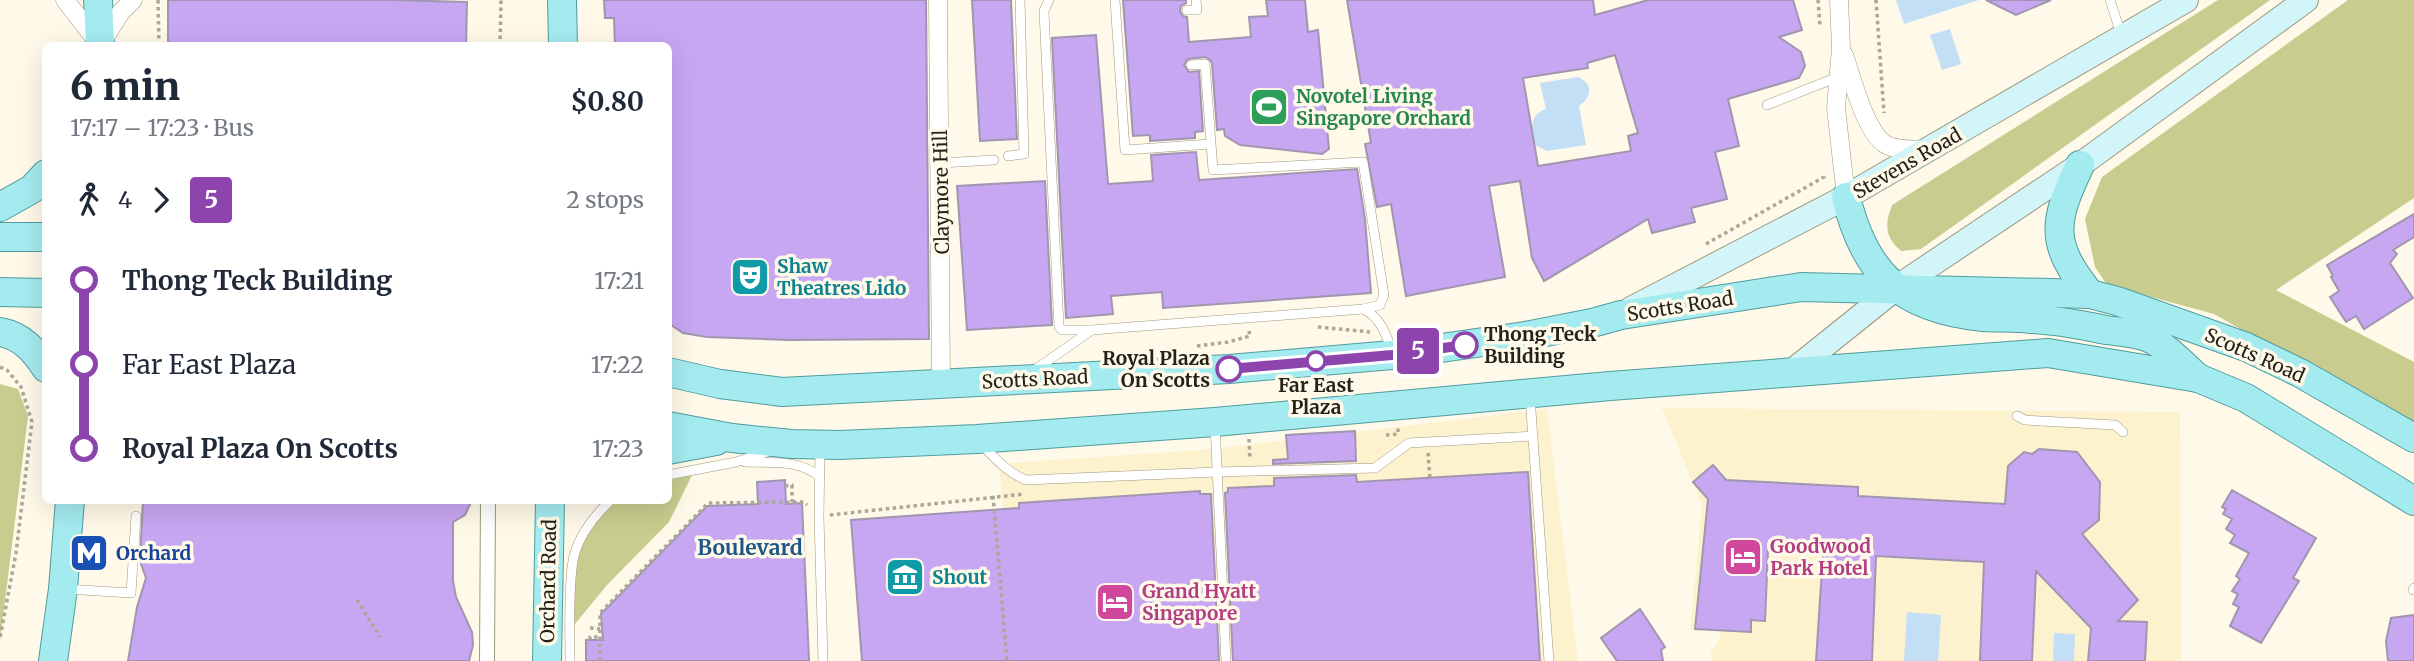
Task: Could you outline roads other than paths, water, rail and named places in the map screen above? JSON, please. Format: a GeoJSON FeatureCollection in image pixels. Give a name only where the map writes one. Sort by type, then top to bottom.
{"type":"FeatureCollection","features":[{"type":"Feature","properties":{"kind":"main road"},"geometry":{"type":"LineString","coordinates":[[97,0],[100,42]]}},
{"type":"Feature","properties":{"kind":"main road"},"geometry":{"type":"LineString","coordinates":[[562,0],[563,42]]}},
{"type":"Feature","properties":{"kind":"main road","name":"Stevens Road"},"geometry":{"type":"LineString","coordinates":[[1621,314],[1846,197],[2186,0]]}},
{"type":"Feature","properties":{"kind":"main road"},"geometry":{"type":"LineString","coordinates":[[1790,373],[1896,288],[2080,165],[2306,0]]}},
{"type":"Feature","properties":{"kind":"main road"},"geometry":{"type":"LineString","coordinates":[[2080,165],[2062,202],[2059,228],[2062,249],[2071,271],[2090,294]]}},
{"type":"Feature","properties":{"kind":"main road"},"geometry":{"type":"LineString","coordinates":[[0,207],[32,189],[42,178]]}},
{"type":"Feature","properties":{"kind":"main road"},"geometry":{"type":"LineString","coordinates":[[1846,197],[1853,226],[1875,267],[1896,288],[1915,301],[1949,312],[1983,317],[2045,320],[2152,339],[2198,378]]}},
{"type":"Feature","properties":{"kind":"main road"},"geometry":{"type":"LineString","coordinates":[[0,237],[42,237]]}},
{"type":"Feature","properties":{"kind":"main road","name":"Scotts Road"},"geometry":{"type":"LineString","coordinates":[[672,373],[720,384],[782,392],[1229,369],[1389,344],[1525,335],[1592,323],[1621,314],[1801,287],[2090,294],[2246,347],[2300,373],[2414,438]]}},
{"type":"Feature","properties":{"kind":"main road"},"geometry":{"type":"LineString","coordinates":[[0,292],[42,293]]}},
{"type":"Feature","properties":{"kind":"main road"},"geometry":{"type":"LineString","coordinates":[[0,332],[21,339],[42,362]]}},
{"type":"Feature","properties":{"kind":"main road"},"geometry":{"type":"LineString","coordinates":[[672,450],[734,450],[806,444],[977,439],[2048,354],[2198,378],[2246,398],[2414,501]]}},
{"type":"Feature","properties":{"kind":"main road"},"geometry":{"type":"LineString","coordinates":[[672,427],[734,450]]}},
{"type":"Feature","properties":{"kind":"main road"},"geometry":{"type":"LineString","coordinates":[[53,661],[63,589],[69,504]]}},
{"type":"Feature","properties":{"kind":"main road","name":"Orchard Road"},"geometry":{"type":"LineString","coordinates":[[547,661],[550,504]]}},
{"type":"Feature","properties":{"kind":"main road"},"geometry":{"type":"LineString","coordinates":[[549,555],[568,504]]}},
{"type":"Feature","properties":{"kind":"street"},"geometry":{"type":"LineString","coordinates":[[65,0],[98,42]]}},
{"type":"Feature","properties":{"kind":"street"},"geometry":{"type":"LineString","coordinates":[[102,42],[121,12],[134,0]]}},
{"type":"Feature","properties":{"kind":"street","name":"Claymore Hill"},"geometry":{"type":"LineString","coordinates":[[939,0],[941,384]]}},
{"type":"Feature","properties":{"kind":"street"},"geometry":{"type":"LineString","coordinates":[[1839,0],[1841,48],[1836,108],[1846,197]]}},
{"type":"Feature","properties":{"kind":"street"},"geometry":{"type":"LineString","coordinates":[[1841,48],[1869,124],[1886,145],[1901,149],[1930,150]]}},
{"type":"Feature","properties":{"kind":"street"},"geometry":{"type":"LineString","coordinates":[[487,661],[488,504]]}},
{"type":"Feature","properties":{"kind":"lane"},"geometry":{"type":"LineString","coordinates":[[1008,156],[1024,154],[1020,0]]}},
{"type":"Feature","properties":{"kind":"lane"},"geometry":{"type":"LineString","coordinates":[[1049,0],[1044,11],[1059,327],[1062,330],[1363,309],[1380,305],[1384,295],[1363,162],[1213,170],[1205,64],[1191,65]]}},
{"type":"Feature","properties":{"kind":"lane"},"geometry":{"type":"LineString","coordinates":[[1115,0],[1120,14],[1124,67],[1125,150],[1210,144]]}},
{"type":"Feature","properties":{"kind":"lane"},"geometry":{"type":"LineString","coordinates":[[2110,0],[2123,38]]}},
{"type":"Feature","properties":{"kind":"lane"},"geometry":{"type":"LineString","coordinates":[[1767,105],[1838,77]]}},
{"type":"Feature","properties":{"kind":"lane"},"geometry":{"type":"LineString","coordinates":[[941,163],[994,160]]}},
{"type":"Feature","properties":{"kind":"lane"},"geometry":{"type":"LineString","coordinates":[[1363,309],[1374,314],[1389,344]]}},
{"type":"Feature","properties":{"kind":"lane"},"geometry":{"type":"LineString","coordinates":[[1020,379],[1092,330]]}},
{"type":"Feature","properties":{"kind":"lane"},"geometry":{"type":"LineString","coordinates":[[1530,394],[1549,661]]}},
{"type":"Feature","properties":{"kind":"lane"},"geometry":{"type":"LineString","coordinates":[[2017,416],[2025,420],[2115,425],[2123,432]]}},
{"type":"Feature","properties":{"kind":"lane"},"geometry":{"type":"LineString","coordinates":[[1214,422],[1226,661]]}},
{"type":"Feature","properties":{"kind":"lane"},"geometry":{"type":"LineString","coordinates":[[977,439],[1004,468],[1026,480],[1375,468],[1409,443],[1533,436]]}},
{"type":"Feature","properties":{"kind":"lane"},"geometry":{"type":"LineString","coordinates":[[806,444],[820,477],[823,661]]}},
{"type":"Feature","properties":{"kind":"lane"},"geometry":{"type":"LineString","coordinates":[[672,473],[734,450],[799,464],[810,468],[820,477]]}},
{"type":"Feature","properties":{"kind":"lane"},"geometry":{"type":"LineString","coordinates":[[570,661],[573,559],[592,521],[607,504]]}},
{"type":"Feature","properties":{"kind":"lane"},"geometry":{"type":"LineString","coordinates":[[63,589],[131,593],[136,516]]}},
{"type":"Feature","properties":{"kind":"water"},"geometry":{"type":"Polygon","coordinates":[[[1896,0],[1979,0],[1904,24],[1896,0]]]}},
{"type":"Feature","properties":{"kind":"water"},"geometry":{"type":"Polygon","coordinates":[[[1950,29],[1961,64],[1942,70],[1930,35],[1950,29]]]}},
{"type":"Feature","properties":{"kind":"water"},"geometry":{"type":"Polygon","coordinates":[[[1578,77],[1589,87],[1587,99],[1579,106],[1586,145],[1547,151],[1535,145],[1532,129],[1534,119],[1540,111],[1546,109],[1540,83],[1578,77]]]}},
{"type":"Feature","properties":{"kind":"water"},"geometry":{"type":"Polygon","coordinates":[[[1907,612],[1941,615],[1938,661],[1904,661],[1907,612]]]}},
{"type":"Feature","properties":{"kind":"water"},"geometry":{"type":"Polygon","coordinates":[[[2054,633],[2075,634],[2074,661],[2053,661],[2054,633]]]}},
{"type":"Feature","properties":{"kind":"place","name":"Novotel Living Singapore Orchard"},"geometry":{"type":"Point","coordinates":[1269,107]}},
{"type":"Feature","properties":{"kind":"place","name":"Shaw Theatres Lido"},"geometry":{"type":"Point","coordinates":[750,277]}},
{"type":"Feature","properties":{"kind":"place","name":"Thong Teck Building"},"geometry":{"type":"Point","coordinates":[1465,345]}},
{"type":"Feature","properties":{"kind":"place","name":"Far East Plaza"},"geometry":{"type":"Point","coordinates":[1316,361]}},
{"type":"Feature","properties":{"kind":"place","name":"Royal Plaza On Scotts"},"geometry":{"type":"Point","coordinates":[1229,369]}},
{"type":"Feature","properties":{"kind":"place","name":"Orchard"},"geometry":{"type":"Point","coordinates":[89,553]}},
{"type":"Feature","properties":{"kind":"place","name":"Goodwood Park Hotel"},"geometry":{"type":"Point","coordinates":[1743,557]}},
{"type":"Feature","properties":{"kind":"place","name":"Shout"},"geometry":{"type":"Point","coordinates":[905,577]}},
{"type":"Feature","properties":{"kind":"place","name":"Grand Hyatt Singapore"},"geometry":{"type":"Point","coordinates":[1115,602]}},
{"type":"Feature","properties":{"kind":"district","name":"Boulevard"},"geometry":{"type":"Point","coordinates":[750,548]}}]}
